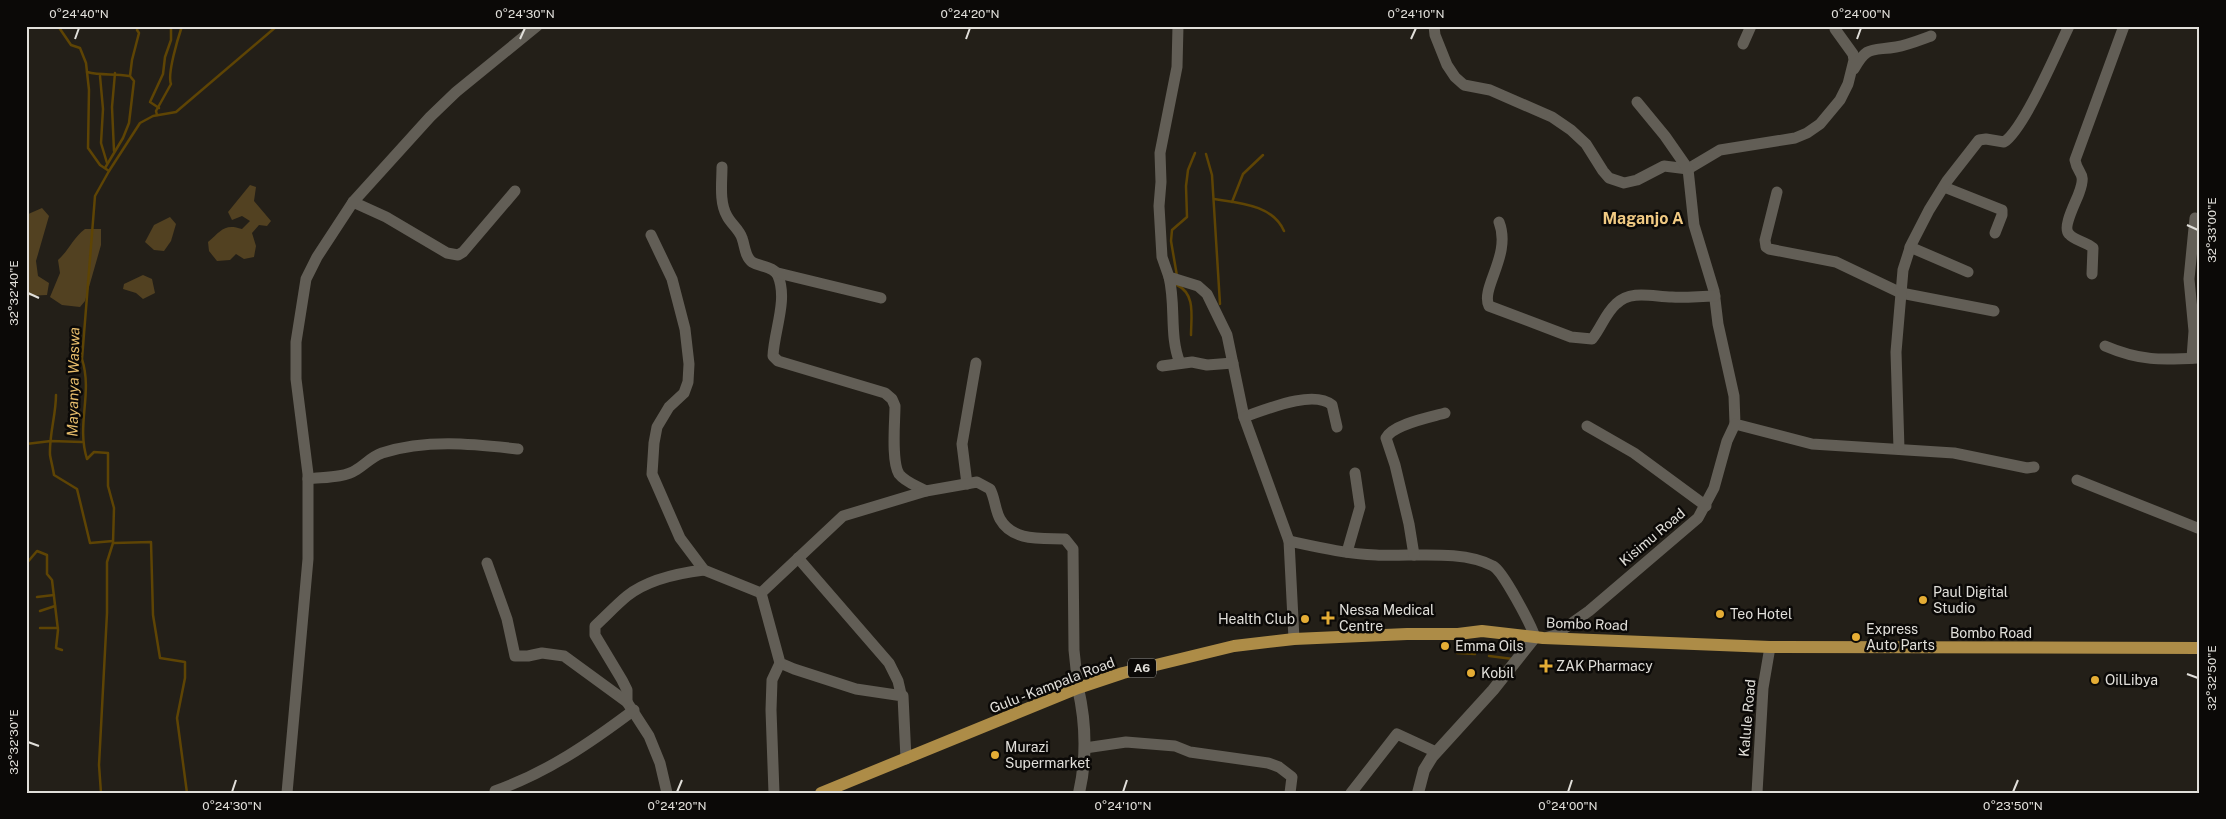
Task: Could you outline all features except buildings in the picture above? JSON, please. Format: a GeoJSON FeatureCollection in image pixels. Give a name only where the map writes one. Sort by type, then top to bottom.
{"type":"FeatureCollection","features":[{"type":"Feature","properties":{"kind":"main road","name":"Gulu - Kampala Road"},"geometry":{"type":"LineString","coordinates":[[821,793],[1078,688],[1123,673],[1181,658],[1234,646],[1294,639],[1407,634],[1458,634],[1482,630]]}},
{"type":"Feature","properties":{"kind":"main road","name":"Bombo Road"},"geometry":{"type":"LineString","coordinates":[[1482,630],[1539,638],[1770,647],[2200,648]]}},
{"type":"Feature","properties":{"kind":"street"},"geometry":{"type":"LineString","coordinates":[[287,793],[308,559],[308,479],[296,379],[296,342],[306,279],[317,257],[353,202],[430,117],[456,92],[537,26]]}},
{"type":"Feature","properties":{"kind":"street"},"geometry":{"type":"LineString","coordinates":[[1178,26],[1177,67],[1160,153],[1161,182],[1159,206],[1162,257],[1172,289],[1173,340],[1180,364]]}},
{"type":"Feature","properties":{"kind":"street"},"geometry":{"type":"LineString","coordinates":[[1434,26],[1435,35],[1444,58],[1455,77],[1464,85],[1490,90],[1552,117],[1586,144],[1602,172],[1609,178],[1624,183],[1637,180],[1664,166],[1688,169],[1720,150],[1795,138],[1807,133],[1830,114],[1840,100],[1860,59],[1875,48],[1898,47],[1931,36]]}},
{"type":"Feature","properties":{"kind":"street"},"geometry":{"type":"LineString","coordinates":[[1743,44],[1751,26]]}},
{"type":"Feature","properties":{"kind":"street"},"geometry":{"type":"LineString","coordinates":[[1900,449],[1896,369],[1902,270],[1910,247],[1929,210],[1979,140],[1986,139],[2004,142],[2014,134],[2069,26]]}},
{"type":"Feature","properties":{"kind":"street"},"geometry":{"type":"LineString","coordinates":[[2092,274],[2093,248],[2070,235],[2067,231],[2067,223],[2082,182],[2082,175],[2074,160],[2124,26]]}},
{"type":"Feature","properties":{"kind":"street"},"geometry":{"type":"LineString","coordinates":[[1835,27],[1853,54],[1852,73]]}},
{"type":"Feature","properties":{"kind":"street"},"geometry":{"type":"LineString","coordinates":[[1637,102],[1688,169],[1694,225],[1715,296],[1718,324],[1734,396],[1735,424],[1812,444],[1954,453],[2027,468],[2034,467]]}},
{"type":"Feature","properties":{"kind":"street"},"geometry":{"type":"LineString","coordinates":[[722,167],[722,204],[726,214],[742,236],[747,258],[753,263],[778,273],[881,298]]}},
{"type":"Feature","properties":{"kind":"street"},"geometry":{"type":"LineString","coordinates":[[1944,187],[2002,210],[1995,233]]}},
{"type":"Feature","properties":{"kind":"street"},"geometry":{"type":"LineString","coordinates":[[353,202],[386,217],[447,253],[458,255],[479,234],[515,191]]}},
{"type":"Feature","properties":{"kind":"street"},"geometry":{"type":"LineString","coordinates":[[1777,192],[1765,240],[1766,247],[1776,251],[1836,262],[1902,293],[1994,311]]}},
{"type":"Feature","properties":{"kind":"street"},"geometry":{"type":"LineString","coordinates":[[2105,346],[2138,358],[2159,360],[2196,358],[2189,279],[2195,218]]}},
{"type":"Feature","properties":{"kind":"street"},"geometry":{"type":"LineString","coordinates":[[1498,222],[1502,230],[1502,246],[1495,274],[1488,290],[1487,303],[1494,308],[1571,337],[1592,339],[1611,309],[1617,302],[1627,297],[1641,295],[1671,298],[1715,296]]}},
{"type":"Feature","properties":{"kind":"street"},"geometry":{"type":"LineString","coordinates":[[651,236],[672,279],[685,329],[689,364],[688,382],[684,393],[669,406],[657,427],[652,474],[680,538],[704,570]]}},
{"type":"Feature","properties":{"kind":"street"},"geometry":{"type":"LineString","coordinates":[[1910,247],[1968,272]]}},
{"type":"Feature","properties":{"kind":"street"},"geometry":{"type":"LineString","coordinates":[[778,273],[782,297],[773,356],[778,361],[885,394],[892,399],[895,406],[896,463],[899,474],[910,483],[926,491]]}},
{"type":"Feature","properties":{"kind":"street"},"geometry":{"type":"LineString","coordinates":[[1169,277],[1198,286],[1207,294],[1227,335],[1244,417],[1289,541],[1294,639]]}},
{"type":"Feature","properties":{"kind":"street"},"geometry":{"type":"LineString","coordinates":[[1162,366],[1192,362],[1207,365],[1233,363]]}},
{"type":"Feature","properties":{"kind":"street"},"geometry":{"type":"LineString","coordinates":[[967,484],[962,444],[976,363]]}},
{"type":"Feature","properties":{"kind":"street"},"geometry":{"type":"LineString","coordinates":[[1244,417],[1285,404],[1320,399],[1332,405],[1337,427]]}},
{"type":"Feature","properties":{"kind":"street"},"geometry":{"type":"LineString","coordinates":[[1414,555],[1409,524],[1395,465],[1386,438],[1389,433],[1397,428],[1446,413]]}},
{"type":"Feature","properties":{"kind":"street","name":"Kisimu Road"},"geometry":{"type":"LineString","coordinates":[[1539,638],[1555,635],[1589,611],[1690,527],[1706,506],[1714,488],[1727,441],[1735,424]]}},
{"type":"Feature","properties":{"kind":"street"},"geometry":{"type":"LineString","coordinates":[[1587,426],[1634,453],[1706,506]]}},
{"type":"Feature","properties":{"kind":"street"},"geometry":{"type":"LineString","coordinates":[[308,479],[346,474],[355,471],[373,456],[425,444],[473,444],[518,449]]}},
{"type":"Feature","properties":{"kind":"street"},"geometry":{"type":"LineString","coordinates":[[1348,552],[1360,507],[1355,473]]}},
{"type":"Feature","properties":{"kind":"street"},"geometry":{"type":"LineString","coordinates":[[2076,480],[2200,529]]}},
{"type":"Feature","properties":{"kind":"street"},"geometry":{"type":"LineString","coordinates":[[761,593],[843,516],[926,491],[977,482],[990,489],[995,498],[999,517],[1005,526],[1015,533],[1028,537],[1065,539],[1073,549],[1074,650],[1078,688],[1084,714],[1085,748],[1083,777],[1079,793]]}},
{"type":"Feature","properties":{"kind":"street"},"geometry":{"type":"LineString","coordinates":[[1289,541],[1377,556],[1434,554],[1470,559],[1494,566],[1507,582],[1539,638],[1436,752],[1424,770],[1418,793]]}},
{"type":"Feature","properties":{"kind":"street"},"geometry":{"type":"LineString","coordinates":[[798,558],[889,662],[898,681],[901,694],[905,699],[906,759]]}},
{"type":"Feature","properties":{"kind":"street"},"geometry":{"type":"LineString","coordinates":[[487,563],[506,619],[515,656],[542,653],[564,656],[630,706]]}},
{"type":"Feature","properties":{"kind":"street"},"geometry":{"type":"LineString","coordinates":[[667,793],[660,763],[649,736],[630,706],[626,690],[595,635],[595,626],[628,595],[651,583],[683,573],[704,570],[761,593]]}},
{"type":"Feature","properties":{"kind":"street"},"geometry":{"type":"LineString","coordinates":[[761,593],[780,663],[772,680],[771,710],[774,793]]}},
{"type":"Feature","properties":{"kind":"street","name":"Kalule Road"},"geometry":{"type":"LineString","coordinates":[[1757,793],[1763,688],[1770,647]]}},
{"type":"Feature","properties":{"kind":"street"},"geometry":{"type":"LineString","coordinates":[[780,663],[856,689],[901,694]]}},
{"type":"Feature","properties":{"kind":"street"},"geometry":{"type":"LineString","coordinates":[[495,790],[550,768],[597,739],[630,706]]}},
{"type":"Feature","properties":{"kind":"street"},"geometry":{"type":"LineString","coordinates":[[1351,793],[1397,734],[1436,752]]}},
{"type":"Feature","properties":{"kind":"street"},"geometry":{"type":"LineString","coordinates":[[1085,748],[1126,742],[1175,746],[1190,752],[1254,760],[1279,767],[1292,778],[1290,793]]}},
{"type":"Feature","properties":{"kind":"shaded area"},"geometry":{"type":"Polygon","coordinates":[[[250,185],[256,187],[254,201],[271,221],[267,226],[259,225],[252,233],[256,246],[254,257],[244,259],[236,254],[230,260],[217,261],[209,251],[208,242],[223,229],[236,227],[242,229],[250,221],[242,216],[232,220],[228,212],[250,185]]]}},
{"type":"Feature","properties":{"kind":"shaded area"},"geometry":{"type":"Polygon","coordinates":[[[42,208],[49,216],[36,261],[38,276],[49,283],[47,295],[26,296],[26,215],[42,208]]]}},
{"type":"Feature","properties":{"kind":"shaded area"},"geometry":{"type":"Polygon","coordinates":[[[170,217],[176,224],[171,241],[164,251],[154,250],[145,242],[154,225],[170,217]]]}},
{"type":"Feature","properties":{"kind":"shaded area"},"geometry":{"type":"Polygon","coordinates":[[[85,229],[101,229],[101,245],[85,301],[80,307],[62,305],[50,297],[60,273],[58,260],[85,229]]]}},
{"type":"Feature","properties":{"kind":"shaded area"},"geometry":{"type":"Polygon","coordinates":[[[143,275],[152,279],[155,293],[143,299],[136,293],[123,289],[124,284],[143,275]]]}},
{"type":"Feature","properties":{"kind":"waterway"},"geometry":{"type":"LineString","coordinates":[[58,26],[71,45],[80,48],[86,63],[89,90],[88,148],[100,165],[109,171]]}},
{"type":"Feature","properties":{"kind":"waterway"},"geometry":{"type":"LineString","coordinates":[[105,168],[123,138],[129,123],[134,81],[130,76],[139,33],[137,30],[138,26]]}},
{"type":"Feature","properties":{"kind":"waterway"},"geometry":{"type":"LineString","coordinates":[[159,108],[150,102],[163,74],[165,57],[171,40],[171,26]]}},
{"type":"Feature","properties":{"kind":"waterway"},"geometry":{"type":"LineString","coordinates":[[157,115],[156,111],[171,84],[170,72],[182,26]]}},
{"type":"Feature","properties":{"kind":"waterway","name":"Mayanya Waswa"},"geometry":{"type":"LineString","coordinates":[[101,793],[99,765],[107,613],[107,562],[113,543],[114,508],[108,486],[108,453],[94,452],[87,459],[83,434],[86,384],[82,359],[95,196],[140,123],[153,116],[176,112],[277,26]]}},
{"type":"Feature","properties":{"kind":"waterway"},"geometry":{"type":"LineString","coordinates":[[87,72],[129,76]]}},
{"type":"Feature","properties":{"kind":"waterway"},"geometry":{"type":"LineString","coordinates":[[114,151],[112,107],[115,73]]}},
{"type":"Feature","properties":{"kind":"waterway"},"geometry":{"type":"LineString","coordinates":[[100,76],[103,109],[101,143],[107,163]]}},
{"type":"Feature","properties":{"kind":"waterway"},"geometry":{"type":"LineString","coordinates":[[1177,276],[1171,241],[1172,230],[1187,217],[1186,186],[1188,170],[1195,153]]}},
{"type":"Feature","properties":{"kind":"waterway"},"geometry":{"type":"LineString","coordinates":[[1206,154],[1212,175],[1220,304]]}},
{"type":"Feature","properties":{"kind":"waterway"},"geometry":{"type":"LineString","coordinates":[[1232,202],[1243,174],[1263,155]]}},
{"type":"Feature","properties":{"kind":"waterway"},"geometry":{"type":"LineString","coordinates":[[1214,199],[1245,204],[1264,211],[1279,222],[1284,231]]}},
{"type":"Feature","properties":{"kind":"waterway"},"geometry":{"type":"LineString","coordinates":[[1177,285],[1183,289],[1190,300],[1192,314],[1191,335]]}},
{"type":"Feature","properties":{"kind":"waterway"},"geometry":{"type":"LineString","coordinates":[[56,395],[50,448],[54,475],[77,489],[90,543],[113,541]]}},
{"type":"Feature","properties":{"kind":"waterway"},"geometry":{"type":"LineString","coordinates":[[26,444],[51,441],[82,442]]}},
{"type":"Feature","properties":{"kind":"waterway"},"geometry":{"type":"LineString","coordinates":[[114,543],[151,542],[153,615],[160,658],[185,662],[185,678],[177,718],[187,793]]}},
{"type":"Feature","properties":{"kind":"waterway"},"geometry":{"type":"LineString","coordinates":[[26,564],[37,551],[47,555],[47,574],[52,580],[58,630],[56,648],[62,650]]}},
{"type":"Feature","properties":{"kind":"waterway"},"geometry":{"type":"LineString","coordinates":[[37,597],[54,595]]}},
{"type":"Feature","properties":{"kind":"waterway"},"geometry":{"type":"LineString","coordinates":[[40,611],[55,606]]}},
{"type":"Feature","properties":{"kind":"waterway"},"geometry":{"type":"LineString","coordinates":[[40,628],[58,628]]}},
{"type":"Feature","properties":{"kind":"waterway"},"geometry":{"type":"LineString","coordinates":[[1457,653],[1475,654]]}},
{"type":"Feature","properties":{"kind":"waterway"},"geometry":{"type":"LineString","coordinates":[[1489,656],[1513,659]]}},
{"type":"Feature","properties":{"kind":"place","name":"Paul Digital Studio"},"geometry":{"type":"Point","coordinates":[1923,600]}},
{"type":"Feature","properties":{"kind":"place","name":"Teo Hotel"},"geometry":{"type":"Point","coordinates":[1720,614]}},
{"type":"Feature","properties":{"kind":"place","name":"Nessa Medical Centre"},"geometry":{"type":"Point","coordinates":[1328,618]}},
{"type":"Feature","properties":{"kind":"place","name":"Health Club"},"geometry":{"type":"Point","coordinates":[1305,619]}},
{"type":"Feature","properties":{"kind":"place","name":"Express Auto Parts"},"geometry":{"type":"Point","coordinates":[1856,637]}},
{"type":"Feature","properties":{"kind":"place","name":"Emma Oils"},"geometry":{"type":"Point","coordinates":[1445,646]}},
{"type":"Feature","properties":{"kind":"place","name":"ZAK Pharmacy"},"geometry":{"type":"Point","coordinates":[1546,666]}},
{"type":"Feature","properties":{"kind":"place","name":"Kobil"},"geometry":{"type":"Point","coordinates":[1471,673]}},
{"type":"Feature","properties":{"kind":"place","name":"OilLibya"},"geometry":{"type":"Point","coordinates":[2095,680]}},
{"type":"Feature","properties":{"kind":"place","name":"Murazi Supermarket"},"geometry":{"type":"Point","coordinates":[995,755]}},
{"type":"Feature","properties":{"kind":"district","name":"Maganjo A"},"geometry":{"type":"Point","coordinates":[1643,218]}}]}
